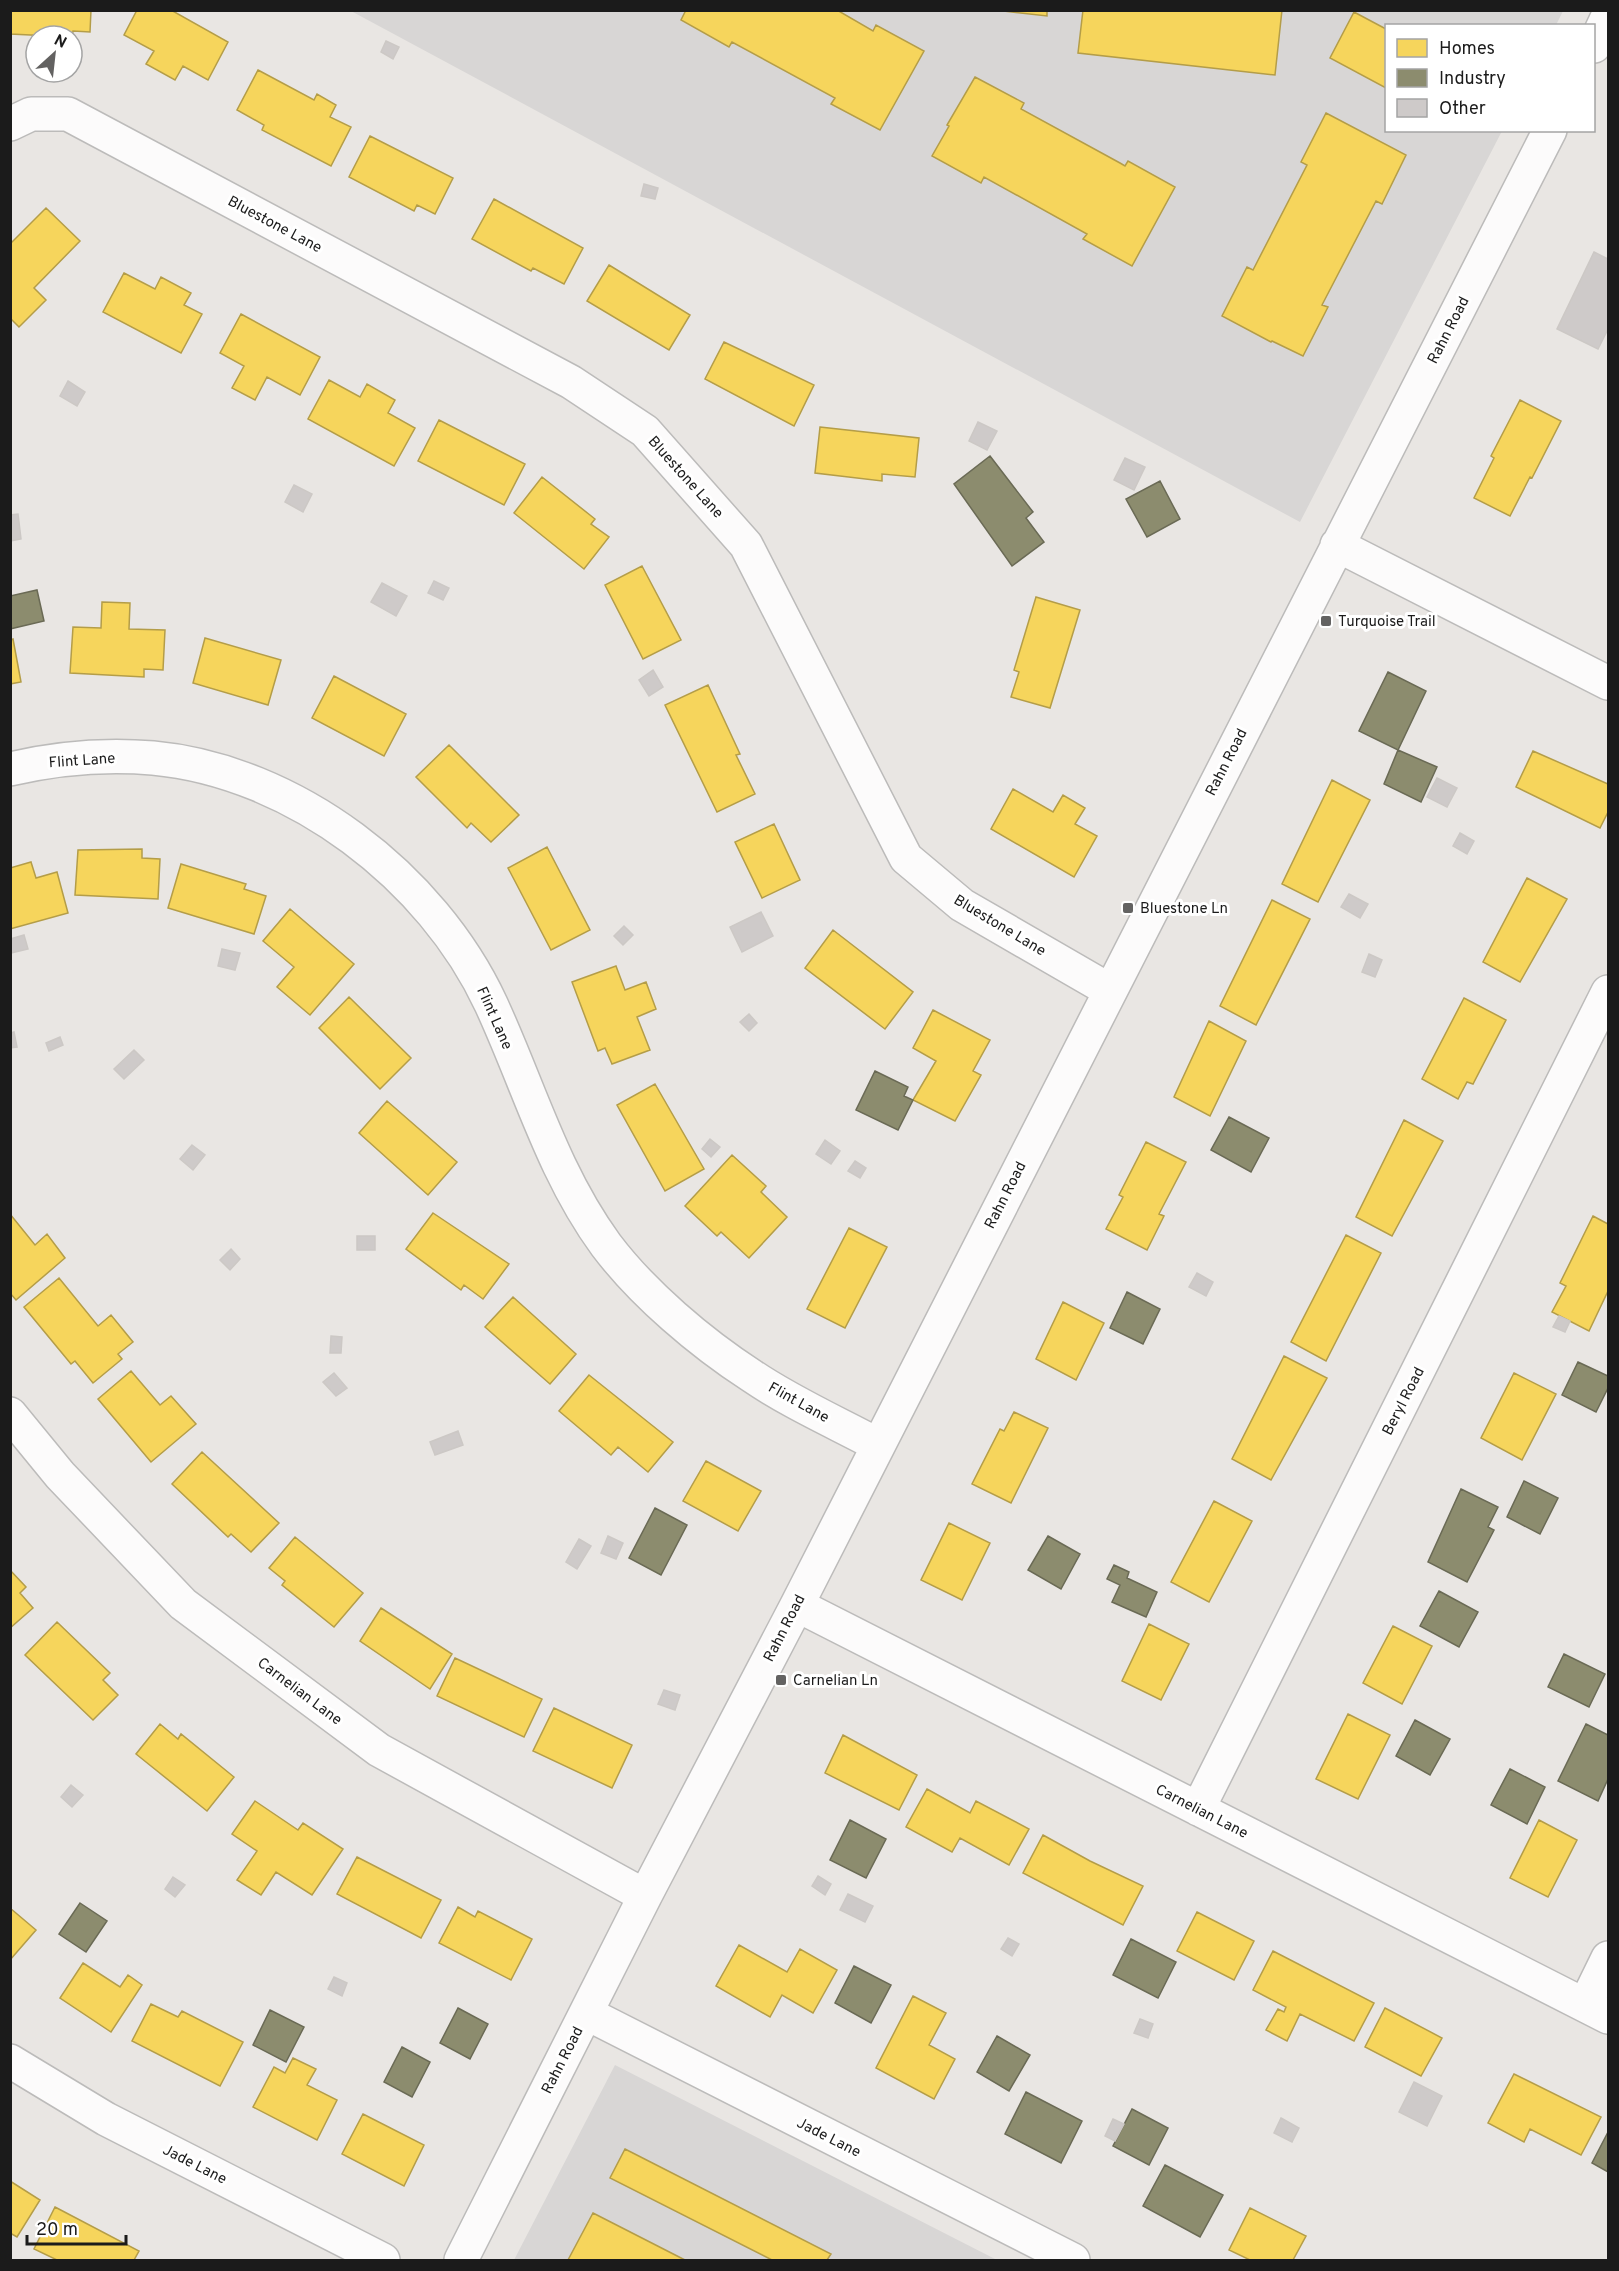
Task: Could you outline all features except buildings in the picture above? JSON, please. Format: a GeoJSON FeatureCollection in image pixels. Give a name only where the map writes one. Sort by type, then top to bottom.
{"type":"FeatureCollection","features":[{"type":"Feature","properties":{"kind":"street"},"geometry":{"type":"LineString","coordinates":[[1595,42],[1608,16]]}},
{"type":"Feature","properties":{"kind":"street","name":"Bluestone Lane"},"geometry":{"type":"LineString","coordinates":[[21,119],[68,114],[571,382],[645,431],[746,545],[906,858],[962,905],[1109,990]]}},
{"type":"Feature","properties":{"kind":"street","name":"Rahn Road"},"geometry":{"type":"LineString","coordinates":[[461,2260],[645,1896],[1549,132]]}},
{"type":"Feature","properties":{"kind":"street"},"geometry":{"type":"LineString","coordinates":[[1337,545],[1608,683]]}},
{"type":"Feature","properties":{"kind":"street","name":"Flint Lane"},"geometry":{"type":"LineString","coordinates":[[10,769],[95,757],[154,759],[199,766],[261,786],[310,810],[361,844],[407,884],[440,921],[469,964],[490,1002],[555,1158],[578,1203],[608,1248],[649,1292],[699,1338],[754,1378],[878,1445]]}},
{"type":"Feature","properties":{"kind":"street","name":"Beryl Road"},"geometry":{"type":"LineString","coordinates":[[1198,1809],[1608,992]]}},
{"type":"Feature","properties":{"kind":"street","name":"Carnelian Lane"},"geometry":{"type":"LineString","coordinates":[[10,1414],[60,1475],[183,1604],[379,1750],[645,1896]]}},
{"type":"Feature","properties":{"kind":"street","name":"Carnelian Lane"},"geometry":{"type":"LineString","coordinates":[[796,1605],[1597,2011]]}},
{"type":"Feature","properties":{"kind":"street"},"geometry":{"type":"LineString","coordinates":[[1597,2011],[1608,1958]]}},
{"type":"Feature","properties":{"kind":"street","name":"Jade Lane"},"geometry":{"type":"LineString","coordinates":[[586,2013],[1073,2260]]}},
{"type":"Feature","properties":{"kind":"street","name":"Jade Lane"},"geometry":{"type":"LineString","coordinates":[[10,2061],[106,2119],[383,2260]]}},
{"type":"Feature","properties":{"kind":"shaded area"},"geometry":{"type":"Polygon","coordinates":[[[351,11],[1563,11],[1556,24],[1385,24],[1385,132],[1501,132],[1300,522],[351,11]]]}},
{"type":"Feature","properties":{"kind":"shaded area"},"geometry":{"type":"Polygon","coordinates":[[[615,2065],[997,2260],[514,2260],[615,2065]]]}},
{"type":"Feature","properties":{"kind":"place","name":"Turquoise Trail"},"geometry":{"type":"Point","coordinates":[1326,621]}},
{"type":"Feature","properties":{"kind":"place","name":"Bluestone Ln"},"geometry":{"type":"Point","coordinates":[1128,908]}},
{"type":"Feature","properties":{"kind":"place","name":"Carnelian Ln"},"geometry":{"type":"Point","coordinates":[781,1680]}}]}
